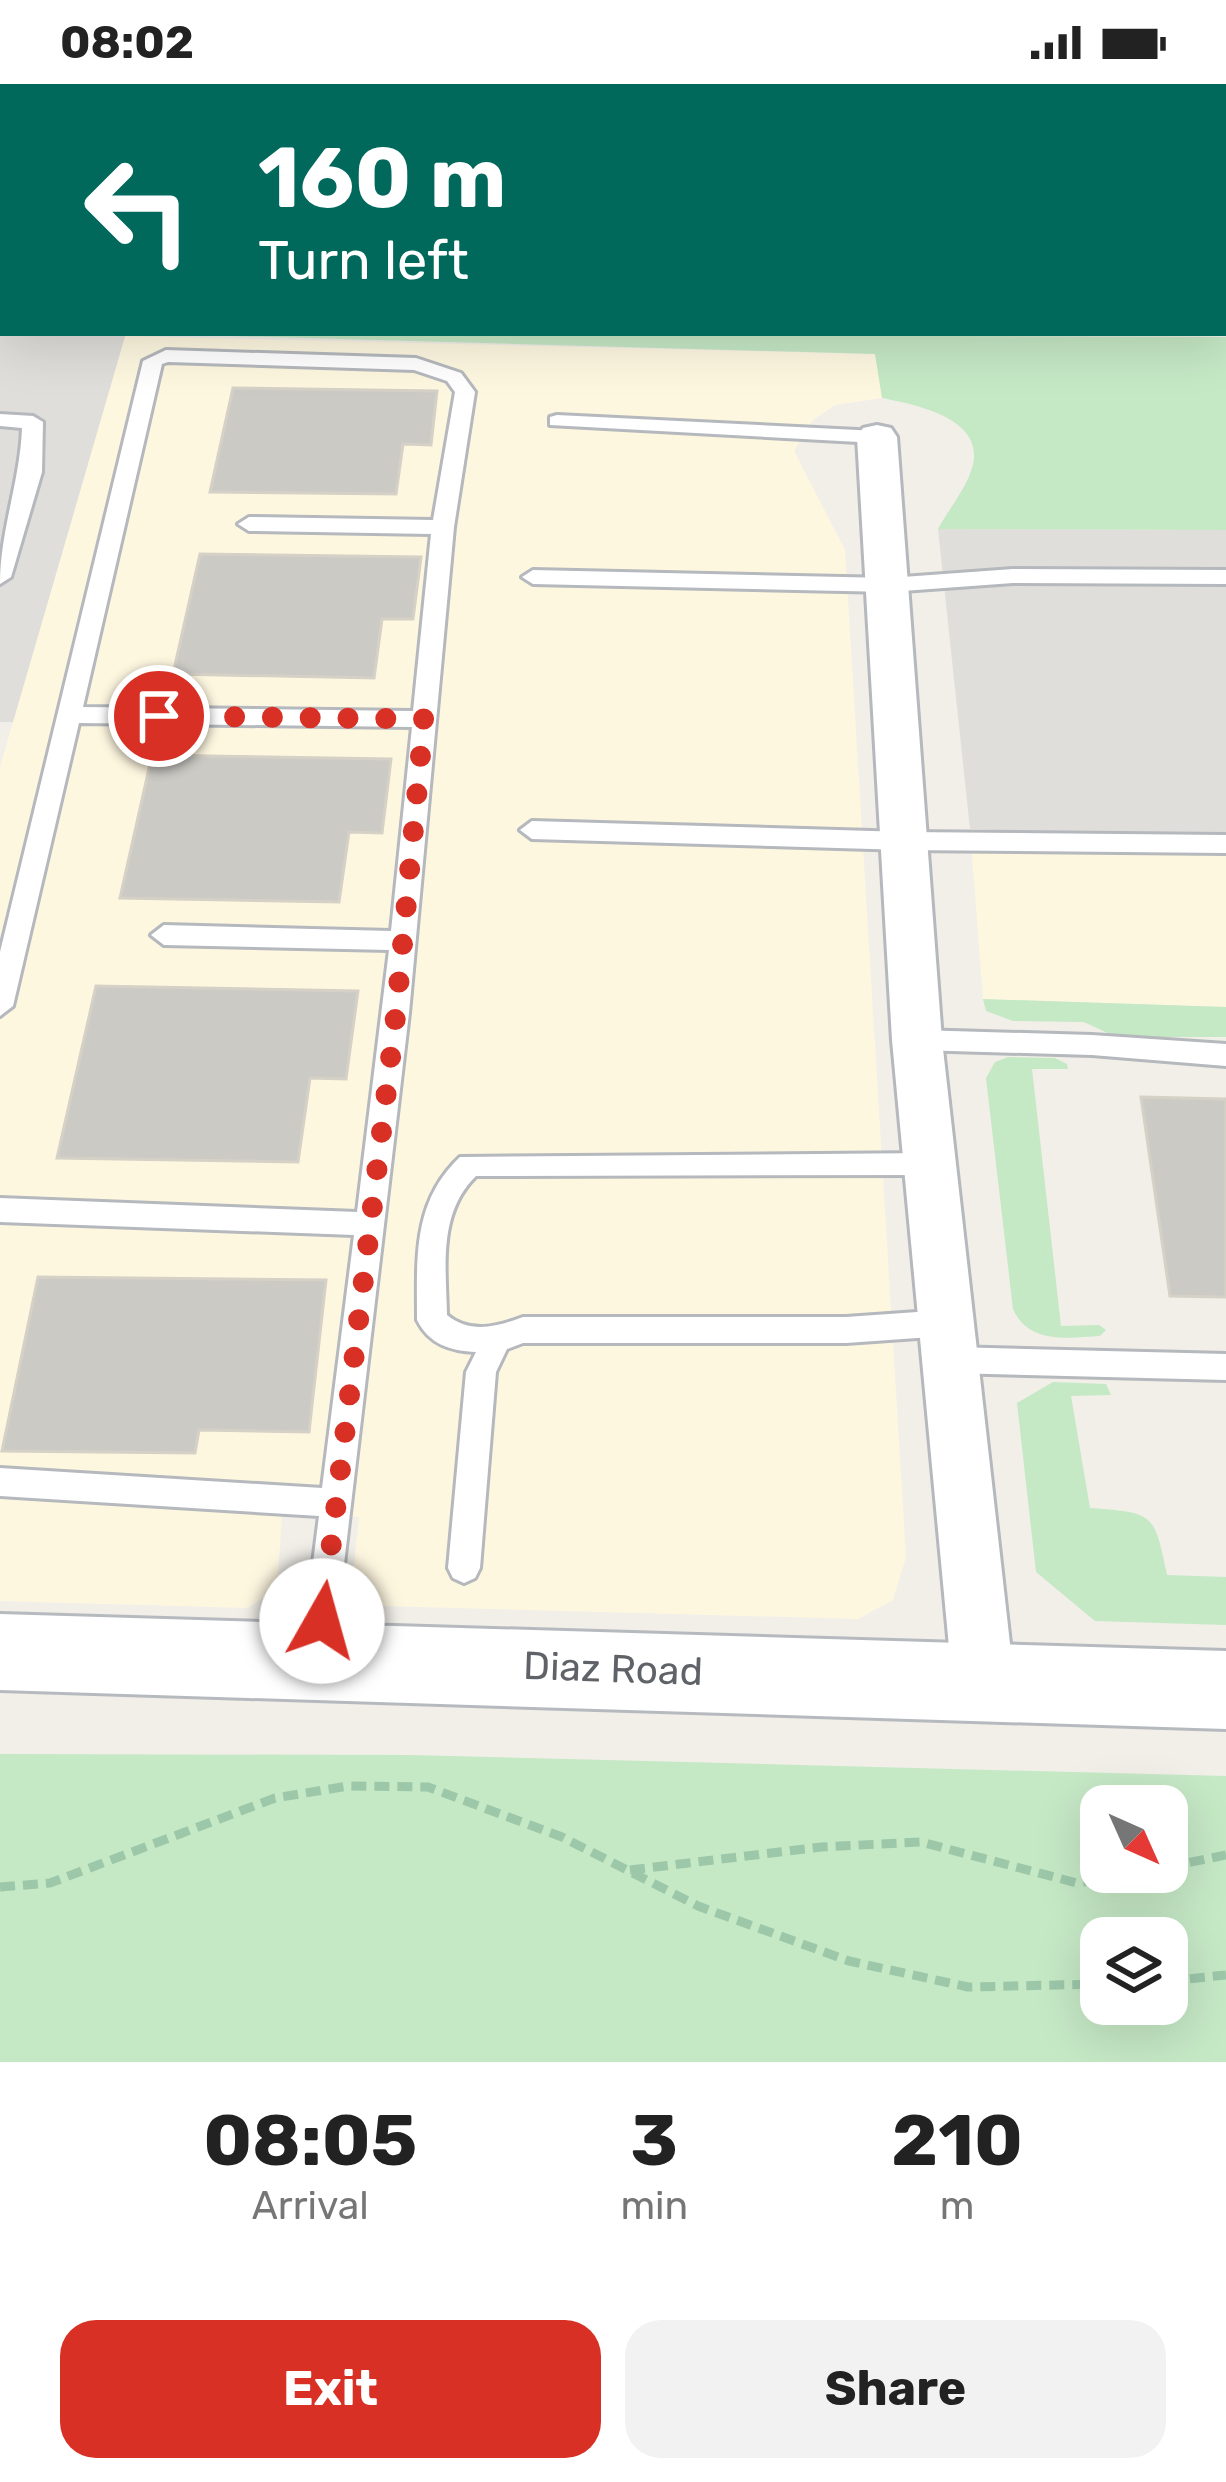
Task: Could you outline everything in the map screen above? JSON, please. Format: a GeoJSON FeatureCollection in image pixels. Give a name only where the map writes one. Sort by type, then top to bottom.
{"type":"FeatureCollection","features":[{"type":"Feature","properties":{"kind":"main road","name":"Diaz Road"},"geometry":{"type":"LineString","coordinates":[[0,1652],[982,1678],[1226,1690]]}},
{"type":"Feature","properties":{"kind":"street"},"geometry":{"type":"LineString","coordinates":[[877,437],[917,1040],[982,1678]]}},
{"type":"Feature","properties":{"kind":"lane"},"geometry":{"type":"LineString","coordinates":[[0,1006],[153,361],[166,356],[416,364],[454,377],[465,392],[443,527],[403,941],[317,1661]]}},
{"type":"Feature","properties":{"kind":"lane"},"geometry":{"type":"LineString","coordinates":[[0,420],[33,422],[31,472],[0,577]]}},
{"type":"Feature","properties":{"kind":"lane"},"geometry":{"type":"LineString","coordinates":[[556,421],[877,437]]}},
{"type":"Feature","properties":{"kind":"lane"},"geometry":{"type":"LineString","coordinates":[[248,524],[443,527]]}},
{"type":"Feature","properties":{"kind":"lane"},"geometry":{"type":"LineString","coordinates":[[533,578],[890,586],[1013,576],[1226,578]]}},
{"type":"Feature","properties":{"kind":"lane"},"geometry":{"type":"LineString","coordinates":[[71,715],[424,719]]}},
{"type":"Feature","properties":{"kind":"lane"},"geometry":{"type":"LineString","coordinates":[[532,830],[1226,844]]}},
{"type":"Feature","properties":{"kind":"lane"},"geometry":{"type":"LineString","coordinates":[[164,934],[403,941]]}},
{"type":"Feature","properties":{"kind":"lane"},"geometry":{"type":"LineString","coordinates":[[917,1040],[1226,1055]]}},
{"type":"Feature","properties":{"kind":"lane"},"geometry":{"type":"LineString","coordinates":[[930,1164],[470,1165],[450,1180],[434,1212],[432,1320],[453,1338],[496,1340],[523,1330],[846,1330],[1226,1367]]}},
{"type":"Feature","properties":{"kind":"lane"},"geometry":{"type":"LineString","coordinates":[[0,1210],[370,1224]]}},
{"type":"Feature","properties":{"kind":"lane"},"geometry":{"type":"LineString","coordinates":[[464,1568],[481,1372],[496,1340]]}},
{"type":"Feature","properties":{"kind":"lane"},"geometry":{"type":"LineString","coordinates":[[0,1482],[336,1503]]}},
{"type":"Feature","properties":{"kind":"path"},"geometry":{"type":"LineString","coordinates":[[0,1887],[50,1883],[275,1798],[348,1786],[428,1786],[562,1837],[698,1906],[849,1961],[968,1987],[1080,1984]]}},
{"type":"Feature","properties":{"kind":"path"},"geometry":{"type":"LineString","coordinates":[[627,1870],[821,1847],[921,1842],[1080,1882]]}},
{"type":"Feature","properties":{"kind":"path"},"geometry":{"type":"LineString","coordinates":[[1188,1863],[1226,1855]]}},
{"type":"Feature","properties":{"kind":"path"},"geometry":{"type":"LineString","coordinates":[[1188,1979],[1226,1975]]}},
{"type":"Feature","properties":{"kind":"shaded area"},"geometry":{"type":"Polygon","coordinates":[[[0,336],[125,336],[13,722],[0,722],[0,336]]]}},
{"type":"Feature","properties":{"kind":"shaded area"},"geometry":{"type":"Polygon","coordinates":[[[125,336],[876,354],[882,398],[835,405],[813,420],[794,451],[845,550],[906,1557],[893,1600],[858,1619],[385,1606],[361,1598],[352,1586],[359,1517],[282,1515],[278,1575],[268,1595],[247,1608],[0,1601],[0,767],[125,336]]]}},
{"type":"Feature","properties":{"kind":"shaded area"},"geometry":{"type":"Polygon","coordinates":[[[938,529],[1226,530],[1226,838],[970,829],[938,529]]]}},
{"type":"Feature","properties":{"kind":"shaded area"},"geometry":{"type":"Polygon","coordinates":[[[970,829],[1226,838],[1226,1007],[983,999],[970,829]]]}},
{"type":"Feature","properties":{"kind":"green space"},"geometry":{"type":"Polygon","coordinates":[[[233,336],[1226,337],[1226,530],[938,529],[971,471],[970,439],[960,427],[931,410],[882,398],[875,354],[233,336]]]}},
{"type":"Feature","properties":{"kind":"green space"},"geometry":{"type":"Polygon","coordinates":[[[983,999],[1226,1007],[1226,1037],[1116,1037],[1084,1022],[1013,1021],[986,1011],[983,999]]]}},
{"type":"Feature","properties":{"kind":"green space"},"geometry":{"type":"Polygon","coordinates":[[[1008,1057],[1055,1058],[1067,1064],[1068,1069],[1032,1069],[1061,1326],[1099,1325],[1106,1330],[1100,1336],[1062,1338],[1039,1333],[1013,1309],[986,1078],[995,1062],[1008,1057]]]}},
{"type":"Feature","properties":{"kind":"green space"},"geometry":{"type":"Polygon","coordinates":[[[1053,1382],[1106,1384],[1111,1395],[1071,1396],[1090,1508],[1148,1520],[1167,1575],[1226,1577],[1226,1625],[1095,1621],[1036,1572],[1017,1403],[1053,1382]]]}},
{"type":"Feature","properties":{"kind":"green space"},"geometry":{"type":"Polygon","coordinates":[[[0,1754],[409,1755],[1226,1776],[1226,2062],[0,2062],[0,1754]]]}},
{"type":"Feature","properties":{"kind":"building"},"geometry":{"type":"Polygon","coordinates":[[[233,388],[437,391],[431,445],[403,444],[396,494],[210,492],[233,388]]]}},
{"type":"Feature","properties":{"kind":"building"},"geometry":{"type":"Polygon","coordinates":[[[200,554],[421,557],[413,619],[382,619],[374,678],[173,674],[200,554]]]}},
{"type":"Feature","properties":{"kind":"building"},"geometry":{"type":"Polygon","coordinates":[[[152,755],[391,759],[382,833],[349,832],[339,902],[120,898],[152,755]]]}},
{"type":"Feature","properties":{"kind":"building"},"geometry":{"type":"Polygon","coordinates":[[[96,986],[358,991],[346,1079],[310,1078],[298,1162],[57,1158],[96,986]]]}},
{"type":"Feature","properties":{"kind":"building"},"geometry":{"type":"Polygon","coordinates":[[[1141,1097],[1226,1099],[1226,1297],[1170,1296],[1141,1097]]]}},
{"type":"Feature","properties":{"kind":"building"},"geometry":{"type":"Polygon","coordinates":[[[38,1277],[326,1280],[309,1432],[199,1430],[195,1453],[2,1451],[38,1277]]]}},
{"type":"Feature","properties":{"kind":"route"},"geometry":{"type":"LineString","coordinates":[[159,716],[424,719],[396,1013],[322,1621]]}}]}
